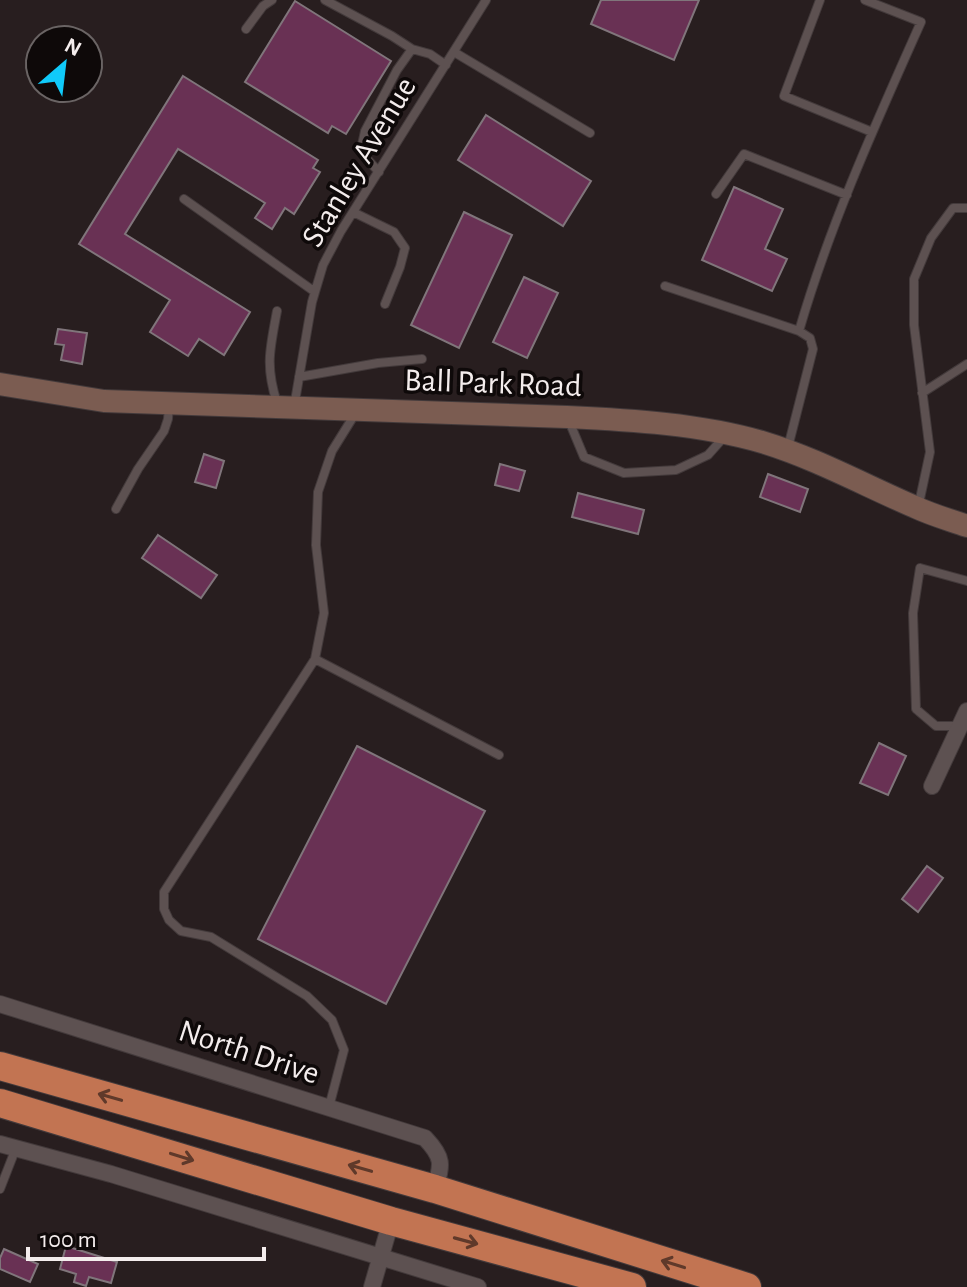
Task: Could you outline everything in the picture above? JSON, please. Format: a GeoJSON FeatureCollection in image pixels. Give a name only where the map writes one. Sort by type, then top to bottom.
{"type":"FeatureCollection","features":[{"type":"Feature","properties":{"kind":"highway"},"geometry":{"type":"LineString","coordinates":[[0,1066],[435,1189],[747,1287]]}},
{"type":"Feature","properties":{"kind":"highway"},"geometry":{"type":"LineString","coordinates":[[0,1103],[391,1221],[632,1287]]}},
{"type":"Feature","properties":{"kind":"street","name":"Ball Park Road"},"geometry":{"type":"LineString","coordinates":[[0,384],[104,401],[629,420],[761,442],[814,461],[918,509],[967,526]]}},
{"type":"Feature","properties":{"kind":"street"},"geometry":{"type":"LineString","coordinates":[[932,786],[964,719]]}},
{"type":"Feature","properties":{"kind":"street","name":"North Drive"},"geometry":{"type":"LineString","coordinates":[[0,1004],[425,1138],[437,1151],[441,1164],[435,1189]]}},
{"type":"Feature","properties":{"kind":"street"},"geometry":{"type":"LineString","coordinates":[[8,1146],[111,1174],[478,1287]]}},
{"type":"Feature","properties":{"kind":"street"},"geometry":{"type":"LineString","coordinates":[[372,1287],[391,1221]]}},
{"type":"Feature","properties":{"kind":"lane"},"geometry":{"type":"LineString","coordinates":[[246,29],[263,6],[272,0]]}},
{"type":"Feature","properties":{"kind":"lane"},"geometry":{"type":"LineString","coordinates":[[325,0],[446,65]]}},
{"type":"Feature","properties":{"kind":"lane","name":"Stanley Avenue"},"geometry":{"type":"LineString","coordinates":[[286,408],[299,377],[323,265],[486,0]]}},
{"type":"Feature","properties":{"kind":"lane"},"geometry":{"type":"LineString","coordinates":[[820,0],[784,96],[872,132]]}},
{"type":"Feature","properties":{"kind":"lane"},"geometry":{"type":"LineString","coordinates":[[799,331],[815,276],[872,132],[921,22],[865,0]]}},
{"type":"Feature","properties":{"kind":"lane"},"geometry":{"type":"LineString","coordinates":[[379,172],[367,159],[362,145],[365,131],[397,70],[412,49]]}},
{"type":"Feature","properties":{"kind":"lane"},"geometry":{"type":"LineString","coordinates":[[454,52],[590,133]]}},
{"type":"Feature","properties":{"kind":"lane"},"geometry":{"type":"LineString","coordinates":[[716,194],[744,154],[847,195]]}},
{"type":"Feature","properties":{"kind":"lane"},"geometry":{"type":"LineString","coordinates":[[184,199],[315,292]]}},
{"type":"Feature","properties":{"kind":"lane"},"geometry":{"type":"LineString","coordinates":[[918,509],[930,452],[914,325],[914,279],[931,238],[953,208],[967,208]]}},
{"type":"Feature","properties":{"kind":"lane"},"geometry":{"type":"LineString","coordinates":[[353,212],[394,232],[405,248],[385,304]]}},
{"type":"Feature","properties":{"kind":"lane"},"geometry":{"type":"LineString","coordinates":[[665,286],[799,331],[810,338],[813,349],[787,451]]}},
{"type":"Feature","properties":{"kind":"lane"},"geometry":{"type":"LineString","coordinates":[[277,311],[268,356],[270,381],[286,408]]}},
{"type":"Feature","properties":{"kind":"lane"},"geometry":{"type":"LineString","coordinates":[[299,377],[350,367],[422,359]]}},
{"type":"Feature","properties":{"kind":"lane"},"geometry":{"type":"LineString","coordinates":[[922,393],[967,364]]}},
{"type":"Feature","properties":{"kind":"lane"},"geometry":{"type":"LineString","coordinates":[[116,509],[164,431],[169,404]]}},
{"type":"Feature","properties":{"kind":"lane"},"geometry":{"type":"LineString","coordinates":[[329,1107],[344,1050],[332,1020],[307,996],[211,937],[181,931],[169,920],[164,909],[164,892],[315,659],[324,613],[316,545],[318,492],[332,451],[357,410]]}},
{"type":"Feature","properties":{"kind":"lane"},"geometry":{"type":"LineString","coordinates":[[567,417],[584,457],[624,473],[676,470],[708,455],[726,435]]}},
{"type":"Feature","properties":{"kind":"lane"},"geometry":{"type":"LineString","coordinates":[[964,719],[936,726],[916,709],[913,613],[920,568],[967,581]]}},
{"type":"Feature","properties":{"kind":"lane"},"geometry":{"type":"LineString","coordinates":[[315,659],[499,755]]}},
{"type":"Feature","properties":{"kind":"lane"},"geometry":{"type":"LineString","coordinates":[[0,1189],[8,1146]]}},
{"type":"Feature","properties":{"kind":"building"},"geometry":{"type":"Polygon","coordinates":[[[601,0],[699,0],[674,60],[591,24],[601,0]]]}},
{"type":"Feature","properties":{"kind":"building"},"geometry":{"type":"Polygon","coordinates":[[[295,1],[391,61],[346,134],[332,126],[328,133],[245,82],[295,1]]]}},
{"type":"Feature","properties":{"kind":"building"},"geometry":{"type":"Polygon","coordinates":[[[183,76],[318,160],[313,168],[320,172],[294,214],[285,208],[272,229],[255,218],[265,203],[178,149],[125,234],[250,312],[224,355],[199,339],[188,356],[150,332],[170,300],[79,244],[183,76]]]}},
{"type":"Feature","properties":{"kind":"building"},"geometry":{"type":"Polygon","coordinates":[[[486,115],[591,181],[563,226],[458,160],[486,115]]]}},
{"type":"Feature","properties":{"kind":"building"},"geometry":{"type":"Polygon","coordinates":[[[734,187],[783,209],[765,249],[787,259],[772,291],[702,260],[734,187]]]}},
{"type":"Feature","properties":{"kind":"building"},"geometry":{"type":"Polygon","coordinates":[[[464,212],[512,235],[459,348],[411,325],[464,212]]]}},
{"type":"Feature","properties":{"kind":"building"},"geometry":{"type":"Polygon","coordinates":[[[524,277],[558,293],[527,358],[493,342],[524,277]]]}},
{"type":"Feature","properties":{"kind":"building"},"geometry":{"type":"Polygon","coordinates":[[[58,329],[87,333],[82,364],[61,360],[64,345],[55,344],[58,329]]]}},
{"type":"Feature","properties":{"kind":"building"},"geometry":{"type":"Polygon","coordinates":[[[204,454],[224,461],[216,488],[195,482],[204,454]]]}},
{"type":"Feature","properties":{"kind":"building"},"geometry":{"type":"Polygon","coordinates":[[[500,464],[525,471],[519,491],[495,485],[500,464]]]}},
{"type":"Feature","properties":{"kind":"building"},"geometry":{"type":"Polygon","coordinates":[[[768,474],[808,489],[800,512],[760,497],[768,474]]]}},
{"type":"Feature","properties":{"kind":"building"},"geometry":{"type":"Polygon","coordinates":[[[578,493],[644,510],[638,534],[572,517],[578,493]]]}},
{"type":"Feature","properties":{"kind":"building"},"geometry":{"type":"Polygon","coordinates":[[[158,535],[217,575],[201,598],[142,558],[158,535]]]}},
{"type":"Feature","properties":{"kind":"building"},"geometry":{"type":"Polygon","coordinates":[[[879,743],[906,756],[888,795],[860,783],[879,743]]]}},
{"type":"Feature","properties":{"kind":"building"},"geometry":{"type":"Polygon","coordinates":[[[357,746],[485,811],[386,1004],[258,939],[357,746]]]}},
{"type":"Feature","properties":{"kind":"building"},"geometry":{"type":"Polygon","coordinates":[[[927,866],[943,878],[918,912],[902,899],[927,866]]]}},
{"type":"Feature","properties":{"kind":"building"},"geometry":{"type":"Polygon","coordinates":[[[66,1246],[117,1262],[111,1283],[89,1277],[86,1286],[74,1282],[76,1274],[60,1269],[66,1246]]]}},
{"type":"Feature","properties":{"kind":"building"},"geometry":{"type":"Polygon","coordinates":[[[4,1249],[38,1264],[30,1282],[0,1269],[4,1249]]]}}]}
